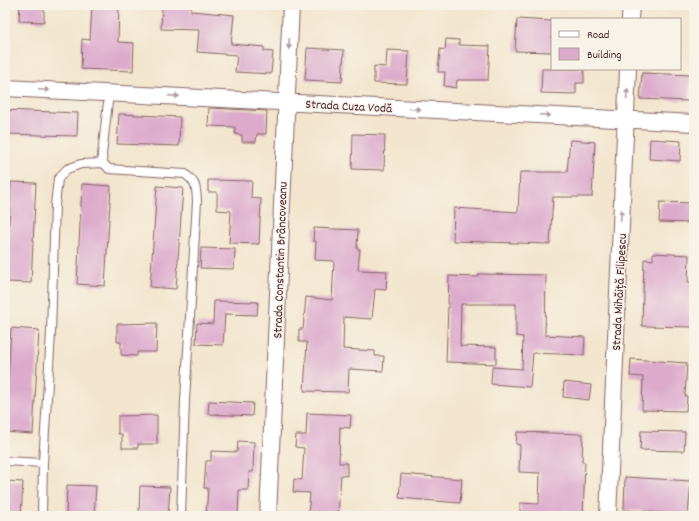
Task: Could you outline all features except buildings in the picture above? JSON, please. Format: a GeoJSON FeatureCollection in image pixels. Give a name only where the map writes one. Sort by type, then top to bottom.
{"type":"FeatureCollection","features":[{"type":"Feature","properties":{"kind":"street","name":"Strada Constantin Brâncoveanu"},"geometry":{"type":"LineString","coordinates":[[268,516],[291,5]]}},
{"type":"Feature","properties":{"kind":"street"},"geometry":{"type":"LineString","coordinates":[[630,18],[631,5]]}},
{"type":"Feature","properties":{"kind":"street","name":"Strada Mihăiță Filipescu"},"geometry":{"type":"LineString","coordinates":[[608,516],[628,70]]}},
{"type":"Feature","properties":{"kind":"street","name":"Strada Cuza Vodă"},"geometry":{"type":"LineString","coordinates":[[5,88],[694,123]]}},
{"type":"Feature","properties":{"kind":"lane"},"geometry":{"type":"LineString","coordinates":[[108,93],[102,155],[103,163],[110,169],[185,174],[193,180],[196,190],[197,209],[185,400],[181,516]]}},
{"type":"Feature","properties":{"kind":"lane"},"geometry":{"type":"LineString","coordinates":[[42,516],[43,462],[51,333],[55,205],[58,179],[68,170],[81,164],[103,163]]}},
{"type":"Feature","properties":{"kind":"lane"},"geometry":{"type":"LineString","coordinates":[[5,461],[43,462]]}}]}
